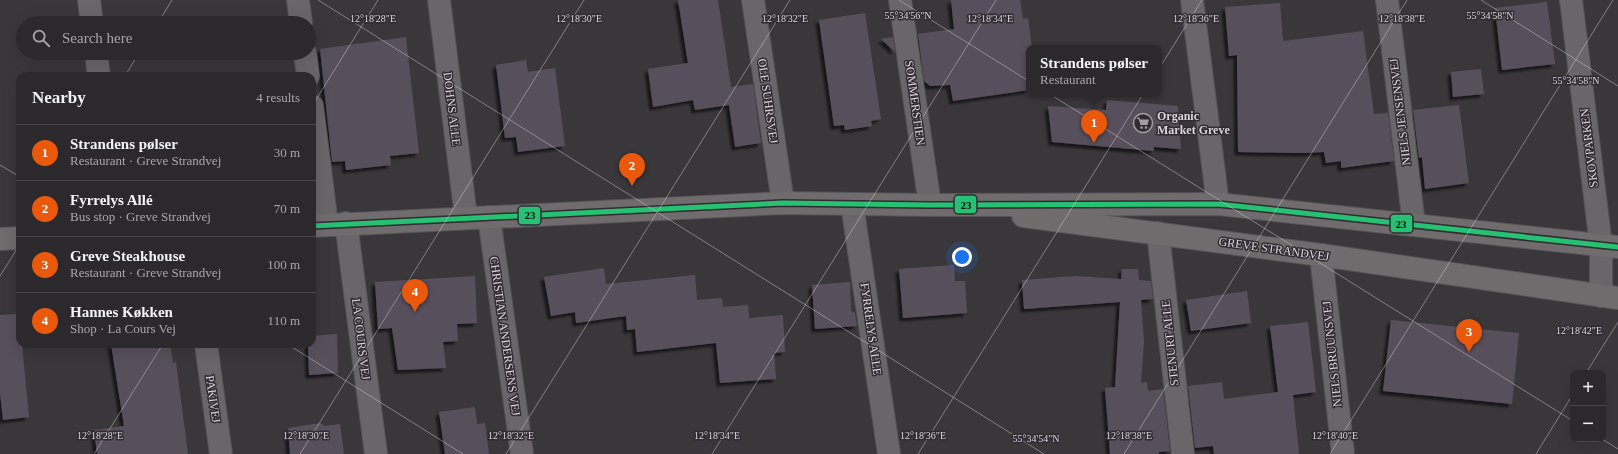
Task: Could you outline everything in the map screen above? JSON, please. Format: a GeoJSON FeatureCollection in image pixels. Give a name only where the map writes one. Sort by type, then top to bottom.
{"type":"FeatureCollection","features":[{"type":"Feature","properties":{"kind":"main road","name":"GREVE STRANDVEJ"},"geometry":{"type":"LineString","coordinates":[[328,225],[466,217],[783,203],[930,205],[1218,204],[1610,246]]}},
{"type":"Feature","properties":{"kind":"main road","name":"GREVE STRANDVEJ"},"geometry":{"type":"LineString","coordinates":[[930,205],[1322,255],[1610,297]]}},
{"type":"Feature","properties":{"kind":"main road"},"geometry":{"type":"LineString","coordinates":[[0,239],[16,238]]}},
{"type":"Feature","properties":{"kind":"street"},"geometry":{"type":"LineString","coordinates":[[89,0],[91,16]]}},
{"type":"Feature","properties":{"kind":"street"},"geometry":{"type":"LineString","coordinates":[[298,0],[300,16]]}},
{"type":"Feature","properties":{"kind":"street","name":"DOHNS ALLE"},"geometry":{"type":"LineString","coordinates":[[439,0],[466,217]]}},
{"type":"Feature","properties":{"kind":"street","name":"OLE SUHRSVEJ"},"geometry":{"type":"LineString","coordinates":[[753,0],[783,203]]}},
{"type":"Feature","properties":{"kind":"street","name":"SOMMERSTIEN"},"geometry":{"type":"LineString","coordinates":[[900,0],[930,205]]}},
{"type":"Feature","properties":{"kind":"street"},"geometry":{"type":"LineString","coordinates":[[1192,0],[1218,204]]}},
{"type":"Feature","properties":{"kind":"street","name":"NIELS JENSENSVEJ"},"geometry":{"type":"LineString","coordinates":[[1387,0],[1414,225]]}},
{"type":"Feature","properties":{"kind":"street","name":"SKOVPARKEN"},"geometry":{"type":"LineString","coordinates":[[1571,0],[1610,246],[1610,297]]}},
{"type":"Feature","properties":{"kind":"street"},"geometry":{"type":"LineString","coordinates":[[97,60],[98,72]]}},
{"type":"Feature","properties":{"kind":"street"},"geometry":{"type":"LineString","coordinates":[[306,60],[307,72]]}},
{"type":"Feature","properties":{"kind":"street","name":"LA COURS VEJ"},"geometry":{"type":"LineString","coordinates":[[316,136],[328,225],[376,454]]}},
{"type":"Feature","properties":{"kind":"street","name":"FYRRELYS ALLE"},"geometry":{"type":"LineString","coordinates":[[852,204],[889,454]]}},
{"type":"Feature","properties":{"kind":"street","name":"CHRISTIAN ANDERSENS VEJ"},"geometry":{"type":"LineString","coordinates":[[489,217],[522,454]]}},
{"type":"Feature","properties":{"kind":"street","name":"STENURT ALLE"},"geometry":{"type":"LineString","coordinates":[[1158,233],[1182,454]]}},
{"type":"Feature","properties":{"kind":"street","name":"NIELS BRUUNSVEJ"},"geometry":{"type":"LineString","coordinates":[[1322,255],[1343,454]]}},
{"type":"Feature","properties":{"kind":"street","name":"PAKIVEJ"},"geometry":{"type":"LineString","coordinates":[[207,348],[221,454]]}},
{"type":"Feature","properties":{"kind":"building"},"geometry":{"type":"Polygon","coordinates":[[[678,0],[718,0],[731,87],[753,84],[761,143],[735,147],[729,105],[695,110],[693,100],[653,107],[648,69],[688,63],[678,0]]]}},
{"type":"Feature","properties":{"kind":"building"},"geometry":{"type":"Polygon","coordinates":[[[951,0],[1020,0],[1023,19],[1028,18],[1032,45],[1026,45],[1026,90],[953,101],[950,85],[930,86],[924,81],[918,34],[954,29],[951,0]]]}},
{"type":"Feature","properties":{"kind":"building"},"geometry":{"type":"Polygon","coordinates":[[[1547,2],[1555,64],[1502,70],[1495,8],[1547,2]]]}},
{"type":"Feature","properties":{"kind":"building"},"geometry":{"type":"Polygon","coordinates":[[[1280,3],[1283,41],[1363,31],[1374,114],[1388,113],[1394,161],[1341,168],[1341,161],[1326,163],[1324,152],[1238,152],[1237,55],[1229,56],[1225,7],[1280,3]]]}},
{"type":"Feature","properties":{"kind":"building"},"geometry":{"type":"Polygon","coordinates":[[[865,13],[881,119],[871,121],[872,126],[845,130],[844,125],[834,126],[819,20],[865,13]]]}},
{"type":"Feature","properties":{"kind":"building"},"geometry":{"type":"Polygon","coordinates":[[[406,37],[419,153],[390,156],[391,165],[346,170],[345,161],[332,162],[320,49],[406,37]]]}},
{"type":"Feature","properties":{"kind":"building"},"geometry":{"type":"Polygon","coordinates":[[[893,37],[895,52],[881,39],[893,37]]]}},
{"type":"Feature","properties":{"kind":"building"},"geometry":{"type":"Polygon","coordinates":[[[526,60],[528,72],[555,68],[565,146],[518,152],[516,137],[505,138],[496,65],[526,60]]]}},
{"type":"Feature","properties":{"kind":"building"},"geometry":{"type":"Polygon","coordinates":[[[1481,69],[1484,94],[1453,97],[1451,72],[1481,69]]]}},
{"type":"Feature","properties":{"kind":"building"},"geometry":{"type":"Polygon","coordinates":[[[1107,100],[1178,106],[1181,149],[1154,147],[1154,151],[1052,142],[1048,106],[1106,110],[1107,100]]]}},
{"type":"Feature","properties":{"kind":"building"},"geometry":{"type":"Polygon","coordinates":[[[1459,105],[1469,183],[1425,189],[1422,157],[1419,158],[1413,110],[1459,105]]]}},
{"type":"Feature","properties":{"kind":"building"},"geometry":{"type":"Polygon","coordinates":[[[954,265],[955,281],[965,281],[967,313],[903,318],[899,269],[954,265]]]}},
{"type":"Feature","properties":{"kind":"building"},"geometry":{"type":"Polygon","coordinates":[[[604,268],[606,284],[695,275],[697,300],[722,298],[723,307],[748,305],[749,318],[783,315],[785,352],[774,353],[776,379],[720,383],[716,343],[637,352],[635,329],[627,330],[626,316],[576,323],[575,312],[551,316],[544,277],[604,268]]]}},
{"type":"Feature","properties":{"kind":"building"},"geometry":{"type":"Polygon","coordinates":[[[1122,269],[1138,269],[1139,280],[1151,281],[1153,299],[1141,300],[1144,342],[1141,383],[1147,382],[1148,391],[1163,389],[1170,451],[1159,452],[1159,454],[1110,454],[1105,388],[1115,387],[1120,302],[1024,309],[1022,280],[1076,276],[1121,279],[1122,269]]]}},
{"type":"Feature","properties":{"kind":"building"},"geometry":{"type":"Polygon","coordinates":[[[475,276],[477,323],[457,324],[458,341],[443,342],[446,368],[398,370],[392,328],[378,329],[375,282],[475,276]]]}},
{"type":"Feature","properties":{"kind":"building"},"geometry":{"type":"Polygon","coordinates":[[[850,282],[851,311],[855,313],[857,326],[815,329],[812,285],[850,282]]]}},
{"type":"Feature","properties":{"kind":"building"},"geometry":{"type":"Polygon","coordinates":[[[1247,291],[1251,323],[1191,331],[1186,300],[1247,291]]]}},
{"type":"Feature","properties":{"kind":"building"},"geometry":{"type":"Polygon","coordinates":[[[16,314],[16,348],[22,348],[29,417],[3,420],[0,393],[0,315],[16,314]]]}},
{"type":"Feature","properties":{"kind":"building"},"geometry":{"type":"Polygon","coordinates":[[[1391,320],[1519,333],[1512,404],[1383,391],[1391,320]]]}},
{"type":"Feature","properties":{"kind":"building"},"geometry":{"type":"Polygon","coordinates":[[[1308,322],[1316,392],[1293,395],[1299,454],[1214,454],[1213,446],[1195,448],[1188,386],[1222,382],[1224,399],[1278,392],[1270,326],[1308,322]]]}},
{"type":"Feature","properties":{"kind":"building"},"geometry":{"type":"Polygon","coordinates":[[[337,334],[338,373],[309,375],[308,348],[316,348],[316,336],[337,334]]]}},
{"type":"Feature","properties":{"kind":"building"},"geometry":{"type":"Polygon","coordinates":[[[112,348],[171,348],[173,363],[176,362],[188,454],[97,454],[94,430],[124,426],[112,348]]]}},
{"type":"Feature","properties":{"kind":"building"},"geometry":{"type":"Polygon","coordinates":[[[475,407],[477,424],[485,423],[489,454],[445,454],[439,412],[475,407]]]}},
{"type":"Feature","properties":{"kind":"building"},"geometry":{"type":"Polygon","coordinates":[[[321,423],[325,426],[340,424],[344,454],[290,454],[288,428],[321,423]]]}},
{"type":"Feature","properties":{"kind":"transit line","name":"23"},"geometry":{"type":"LineString","coordinates":[[316,226],[783,203],[930,205],[1218,204],[1618,247]]}},
{"type":"Feature","properties":{"kind":"place","name":"Organic Market Greve"},"geometry":{"type":"Point","coordinates":[1143,123]}},
{"type":"Feature","properties":{"kind":"place","name":"Strandens pølser"},"geometry":{"type":"Point","coordinates":[1094,143]}},
{"type":"Feature","properties":{"kind":"place","name":"Fyrrelys Allé"},"geometry":{"type":"Point","coordinates":[632,186]}},
{"type":"Feature","properties":{"kind":"place","name":"Hannes Køkken"},"geometry":{"type":"Point","coordinates":[415,312]}},
{"type":"Feature","properties":{"kind":"place","name":"Greve Steakhouse"},"geometry":{"type":"Point","coordinates":[1469,352]}}]}
